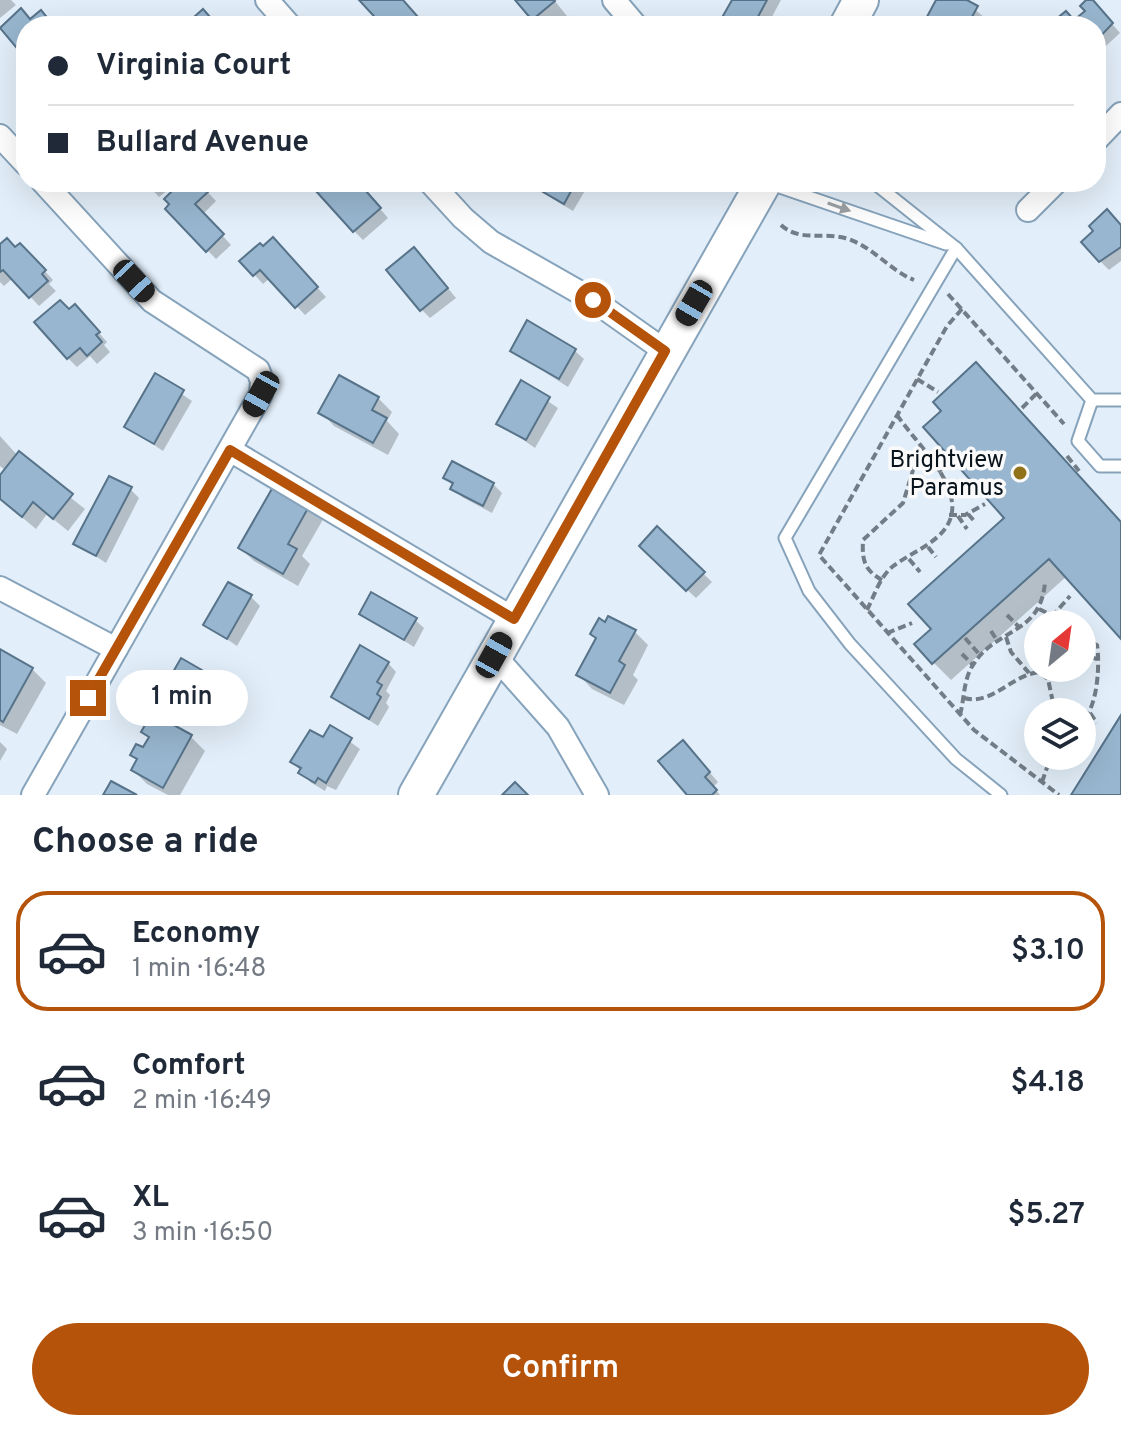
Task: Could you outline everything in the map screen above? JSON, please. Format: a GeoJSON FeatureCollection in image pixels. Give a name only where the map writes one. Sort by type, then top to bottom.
{"type":"FeatureCollection","features":[{"type":"Feature","properties":{"kind":"main road"},"geometry":{"type":"LineString","coordinates":[[416,795],[665,351],[758,192]]}},
{"type":"Feature","properties":{"kind":"street"},"geometry":{"type":"LineString","coordinates":[[267,0],[281,16]]}},
{"type":"Feature","properties":{"kind":"street"},"geometry":{"type":"LineString","coordinates":[[614,0],[628,16]]}},
{"type":"Feature","properties":{"kind":"street"},"geometry":{"type":"LineString","coordinates":[[1106,130],[1121,114]]}},
{"type":"Feature","properties":{"kind":"street"},"geometry":{"type":"LineString","coordinates":[[0,136],[16,153]]}},
{"type":"Feature","properties":{"kind":"street"},"geometry":{"type":"LineString","coordinates":[[33,795],[261,394],[262,381],[258,370],[152,301],[52,192]]}},
{"type":"Feature","properties":{"kind":"street"},"geometry":{"type":"LineString","coordinates":[[439,192],[491,242],[593,300],[665,351]]}},
{"type":"Feature","properties":{"kind":"street"},"geometry":{"type":"LineString","coordinates":[[1028,210],[1046,192]]}},
{"type":"Feature","properties":{"kind":"street"},"geometry":{"type":"LineString","coordinates":[[230,450],[514,619]]}},
{"type":"Feature","properties":{"kind":"street"},"geometry":{"type":"LineString","coordinates":[[0,588],[116,649]]}},
{"type":"Feature","properties":{"kind":"street"},"geometry":{"type":"LineString","coordinates":[[494,655],[558,727],[597,795]]}},
{"type":"Feature","properties":{"kind":"lane"},"geometry":{"type":"LineString","coordinates":[[793,192],[956,248]]}},
{"type":"Feature","properties":{"kind":"lane"},"geometry":{"type":"LineString","coordinates":[[886,192],[956,248],[1092,400],[1121,400]]}},
{"type":"Feature","properties":{"kind":"lane"},"geometry":{"type":"LineString","coordinates":[[956,248],[785,538],[809,591],[850,644],[956,759],[1001,795]]}},
{"type":"Feature","properties":{"kind":"lane"},"geometry":{"type":"LineString","coordinates":[[1092,400],[1078,441],[1100,466],[1121,466]]}},
{"type":"Feature","properties":{"kind":"path"},"geometry":{"type":"LineString","coordinates":[[781,225],[796,235],[833,235],[852,240],[914,280]]}},
{"type":"Feature","properties":{"kind":"path"},"geometry":{"type":"LineString","coordinates":[[944,289],[1064,423],[1063,434]]}},
{"type":"Feature","properties":{"kind":"path"},"geometry":{"type":"LineString","coordinates":[[962,309],[951,319],[819,555],[974,730],[1059,795]]}},
{"type":"Feature","properties":{"kind":"path"},"geometry":{"type":"LineString","coordinates":[[917,379],[938,392]]}},
{"type":"Feature","properties":{"kind":"path"},"geometry":{"type":"LineString","coordinates":[[1022,408],[1037,393]]}},
{"type":"Feature","properties":{"kind":"path"},"geometry":{"type":"LineString","coordinates":[[867,610],[891,568],[928,547],[944,531],[949,515],[949,493],[938,472],[897,415]]}},
{"type":"Feature","properties":{"kind":"path"},"geometry":{"type":"LineString","coordinates":[[882,580],[870,573],[863,563],[863,540],[903,503],[920,447]]}},
{"type":"Feature","properties":{"kind":"path"},"geometry":{"type":"LineString","coordinates":[[1063,448],[1082,474]]}},
{"type":"Feature","properties":{"kind":"path"},"geometry":{"type":"LineString","coordinates":[[931,462],[939,455]]}},
{"type":"Feature","properties":{"kind":"path"},"geometry":{"type":"LineString","coordinates":[[938,472],[947,464]]}},
{"type":"Feature","properties":{"kind":"path"},"geometry":{"type":"LineString","coordinates":[[949,493],[971,490]]}},
{"type":"Feature","properties":{"kind":"path"},"geometry":{"type":"LineString","coordinates":[[949,515],[968,514],[985,504]]}},
{"type":"Feature","properties":{"kind":"path"},"geometry":{"type":"LineString","coordinates":[[968,514],[976,523]]}},
{"type":"Feature","properties":{"kind":"path"},"geometry":{"type":"LineString","coordinates":[[958,516],[967,529]]}},
{"type":"Feature","properties":{"kind":"path"},"geometry":{"type":"LineString","coordinates":[[928,547],[936,557]]}},
{"type":"Feature","properties":{"kind":"path"},"geometry":{"type":"LineString","coordinates":[[909,559],[920,572]]}},
{"type":"Feature","properties":{"kind":"path"},"geometry":{"type":"LineString","coordinates":[[960,715],[964,684],[973,665],[980,655],[1020,628],[1039,609],[1045,582]]}},
{"type":"Feature","properties":{"kind":"path"},"geometry":{"type":"LineString","coordinates":[[1037,589],[1041,596]]}},
{"type":"Feature","properties":{"kind":"path"},"geometry":{"type":"LineString","coordinates":[[1057,610],[1070,596]]}},
{"type":"Feature","properties":{"kind":"path"},"geometry":{"type":"LineString","coordinates":[[1007,615],[1020,628]]}},
{"type":"Feature","properties":{"kind":"path"},"geometry":{"type":"LineString","coordinates":[[887,633],[912,623]]}},
{"type":"Feature","properties":{"kind":"path"},"geometry":{"type":"LineString","coordinates":[[991,631],[998,642]]}},
{"type":"Feature","properties":{"kind":"path"},"geometry":{"type":"LineString","coordinates":[[1006,637],[1011,652],[1024,667]]}},
{"type":"Feature","properties":{"kind":"path"},"geometry":{"type":"LineString","coordinates":[[965,638],[980,655]]}},
{"type":"Feature","properties":{"kind":"path"},"geometry":{"type":"LineString","coordinates":[[1093,698],[1100,670],[1096,645]]}},
{"type":"Feature","properties":{"kind":"path"},"geometry":{"type":"LineString","coordinates":[[962,654],[973,665]]}},
{"type":"Feature","properties":{"kind":"path"},"geometry":{"type":"LineString","coordinates":[[964,698],[973,701],[989,697],[1010,681],[1024,675]]}},
{"type":"Feature","properties":{"kind":"path"},"geometry":{"type":"LineString","coordinates":[[1042,782],[1046,770]]}},
{"type":"Feature","properties":{"kind":"building"},"geometry":{"type":"Polygon","coordinates":[[[359,0],[403,0],[417,16],[374,16],[359,0]]]}},
{"type":"Feature","properties":{"kind":"building"},"geometry":{"type":"Polygon","coordinates":[[[515,0],[555,1],[537,16],[529,16],[515,0]]]}},
{"type":"Feature","properties":{"kind":"building"},"geometry":{"type":"Polygon","coordinates":[[[732,0],[767,0],[758,16],[723,16],[732,0]]]}},
{"type":"Feature","properties":{"kind":"building"},"geometry":{"type":"Polygon","coordinates":[[[936,0],[967,0],[978,6],[972,16],[927,16],[936,0]]]}},
{"type":"Feature","properties":{"kind":"building"},"geometry":{"type":"Polygon","coordinates":[[[1086,0],[1093,0],[1113,23],[1106,30],[1106,16],[1079,16],[1085,11],[1080,6],[1086,0]]]}},
{"type":"Feature","properties":{"kind":"building"},"geometry":{"type":"Polygon","coordinates":[[[21,8],[28,16],[16,16],[16,47],[0,28],[21,8]]]}},
{"type":"Feature","properties":{"kind":"building"},"geometry":{"type":"Polygon","coordinates":[[[203,9],[209,16],[195,16],[203,9]]]}},
{"type":"Feature","properties":{"kind":"building"},"geometry":{"type":"Polygon","coordinates":[[[171,192],[208,192],[195,204],[224,234],[206,252],[165,209],[169,204],[164,199],[171,192]]]}},
{"type":"Feature","properties":{"kind":"building"},"geometry":{"type":"Polygon","coordinates":[[[317,192],[367,192],[381,208],[353,232],[317,192]]]}},
{"type":"Feature","properties":{"kind":"building"},"geometry":{"type":"Polygon","coordinates":[[[543,192],[571,192],[564,204],[543,192]]]}},
{"type":"Feature","properties":{"kind":"building"},"geometry":{"type":"Polygon","coordinates":[[[1107,209],[1121,225],[1121,247],[1099,262],[1081,242],[1093,231],[1089,226],[1107,209]]]}},
{"type":"Feature","properties":{"kind":"building"},"geometry":{"type":"Polygon","coordinates":[[[273,237],[318,287],[295,308],[260,270],[253,276],[239,261],[260,243],[263,246],[273,237]]]}},
{"type":"Feature","properties":{"kind":"building"},"geometry":{"type":"Polygon","coordinates":[[[7,238],[15,247],[20,243],[46,270],[42,274],[48,281],[29,298],[3,270],[0,272],[0,244],[7,238]]]}},
{"type":"Feature","properties":{"kind":"building"},"geometry":{"type":"Polygon","coordinates":[[[414,247],[448,288],[420,311],[386,270],[414,247]]]}},
{"type":"Feature","properties":{"kind":"building"},"geometry":{"type":"Polygon","coordinates":[[[60,300],[69,309],[75,304],[100,332],[96,335],[102,342],[87,356],[80,348],[67,359],[34,322],[60,300]]]}},
{"type":"Feature","properties":{"kind":"building"},"geometry":{"type":"Polygon","coordinates":[[[527,320],[576,349],[559,379],[510,351],[527,320]]]}},
{"type":"Feature","properties":{"kind":"building","name":"Brightview Paramus"},"geometry":{"type":"Polygon","coordinates":[[[976,362],[1121,522],[1121,639],[1049,559],[932,664],[914,644],[931,629],[908,604],[1004,518],[923,427],[941,411],[933,402],[976,362]]]}},
{"type":"Feature","properties":{"kind":"building"},"geometry":{"type":"Polygon","coordinates":[[[155,373],[184,390],[154,444],[124,427],[155,373]]]}},
{"type":"Feature","properties":{"kind":"building"},"geometry":{"type":"Polygon","coordinates":[[[339,375],[379,397],[372,410],[387,418],[373,443],[318,413],[339,375]]]}},
{"type":"Feature","properties":{"kind":"building"},"geometry":{"type":"Polygon","coordinates":[[[521,380],[550,397],[526,440],[496,424],[521,380]]]}},
{"type":"Feature","properties":{"kind":"building"},"geometry":{"type":"Polygon","coordinates":[[[19,451],[73,494],[53,519],[33,502],[22,517],[0,499],[0,475],[19,451]]]}},
{"type":"Feature","properties":{"kind":"building"},"geometry":{"type":"Polygon","coordinates":[[[452,461],[494,483],[483,506],[450,489],[453,483],[443,478],[452,461]]]}},
{"type":"Feature","properties":{"kind":"building"},"geometry":{"type":"Polygon","coordinates":[[[109,476],[132,487],[96,556],[73,544],[109,476]]]}},
{"type":"Feature","properties":{"kind":"building"},"geometry":{"type":"Polygon","coordinates":[[[277,480],[312,501],[288,544],[297,549],[283,574],[238,548],[277,480]]]}},
{"type":"Feature","properties":{"kind":"building"},"geometry":{"type":"Polygon","coordinates":[[[657,526],[705,572],[686,591],[639,546],[657,526]]]}},
{"type":"Feature","properties":{"kind":"building"},"geometry":{"type":"Polygon","coordinates":[[[228,582],[252,595],[227,639],[203,625],[228,582]]]}},
{"type":"Feature","properties":{"kind":"building"},"geometry":{"type":"Polygon","coordinates":[[[371,592],[417,618],[404,640],[359,614],[371,592]]]}},
{"type":"Feature","properties":{"kind":"building"},"geometry":{"type":"Polygon","coordinates":[[[608,616],[636,630],[619,661],[625,665],[610,693],[576,675],[596,638],[590,634],[599,618],[605,622],[608,616]]]}},
{"type":"Feature","properties":{"kind":"building"},"geometry":{"type":"Polygon","coordinates":[[[360,645],[389,662],[377,682],[382,685],[377,694],[381,697],[369,719],[331,697],[360,645]]]}},
{"type":"Feature","properties":{"kind":"building"},"geometry":{"type":"Polygon","coordinates":[[[0,649],[33,668],[3,722],[0,720],[0,649]]]}},
{"type":"Feature","properties":{"kind":"building"},"geometry":{"type":"Polygon","coordinates":[[[181,658],[221,681],[211,696],[199,689],[188,707],[161,693],[181,658]]]}},
{"type":"Feature","properties":{"kind":"building"},"geometry":{"type":"Polygon","coordinates":[[[152,713],[192,735],[163,788],[131,770],[137,759],[130,755],[136,744],[143,747],[149,737],[141,732],[152,713]]]}},
{"type":"Feature","properties":{"kind":"building"},"geometry":{"type":"Polygon","coordinates":[[[1121,715],[1121,795],[1071,795],[1087,770],[1096,770],[1096,755],[1121,715]]]}},
{"type":"Feature","properties":{"kind":"building"},"geometry":{"type":"Polygon","coordinates":[[[330,725],[352,738],[326,783],[318,778],[315,783],[298,773],[301,768],[290,762],[310,730],[323,737],[330,725]]]}},
{"type":"Feature","properties":{"kind":"building"},"geometry":{"type":"Polygon","coordinates":[[[683,740],[710,772],[705,777],[717,790],[712,795],[687,795],[658,761],[683,740]]]}},
{"type":"Feature","properties":{"kind":"building"},"geometry":{"type":"Polygon","coordinates":[[[111,781],[137,795],[103,795],[111,781]]]}},
{"type":"Feature","properties":{"kind":"building"},"geometry":{"type":"Polygon","coordinates":[[[515,782],[528,795],[502,795],[515,782]]]}},
{"type":"Feature","properties":{"kind":"place","name":"Brightview Paramus"},"geometry":{"type":"Point","coordinates":[1020,473]}},
{"type":"Feature","properties":{"kind":"route"},"geometry":{"type":"LineString","coordinates":[[88,698],[230,450],[514,619],[665,351],[593,300]]}}]}
